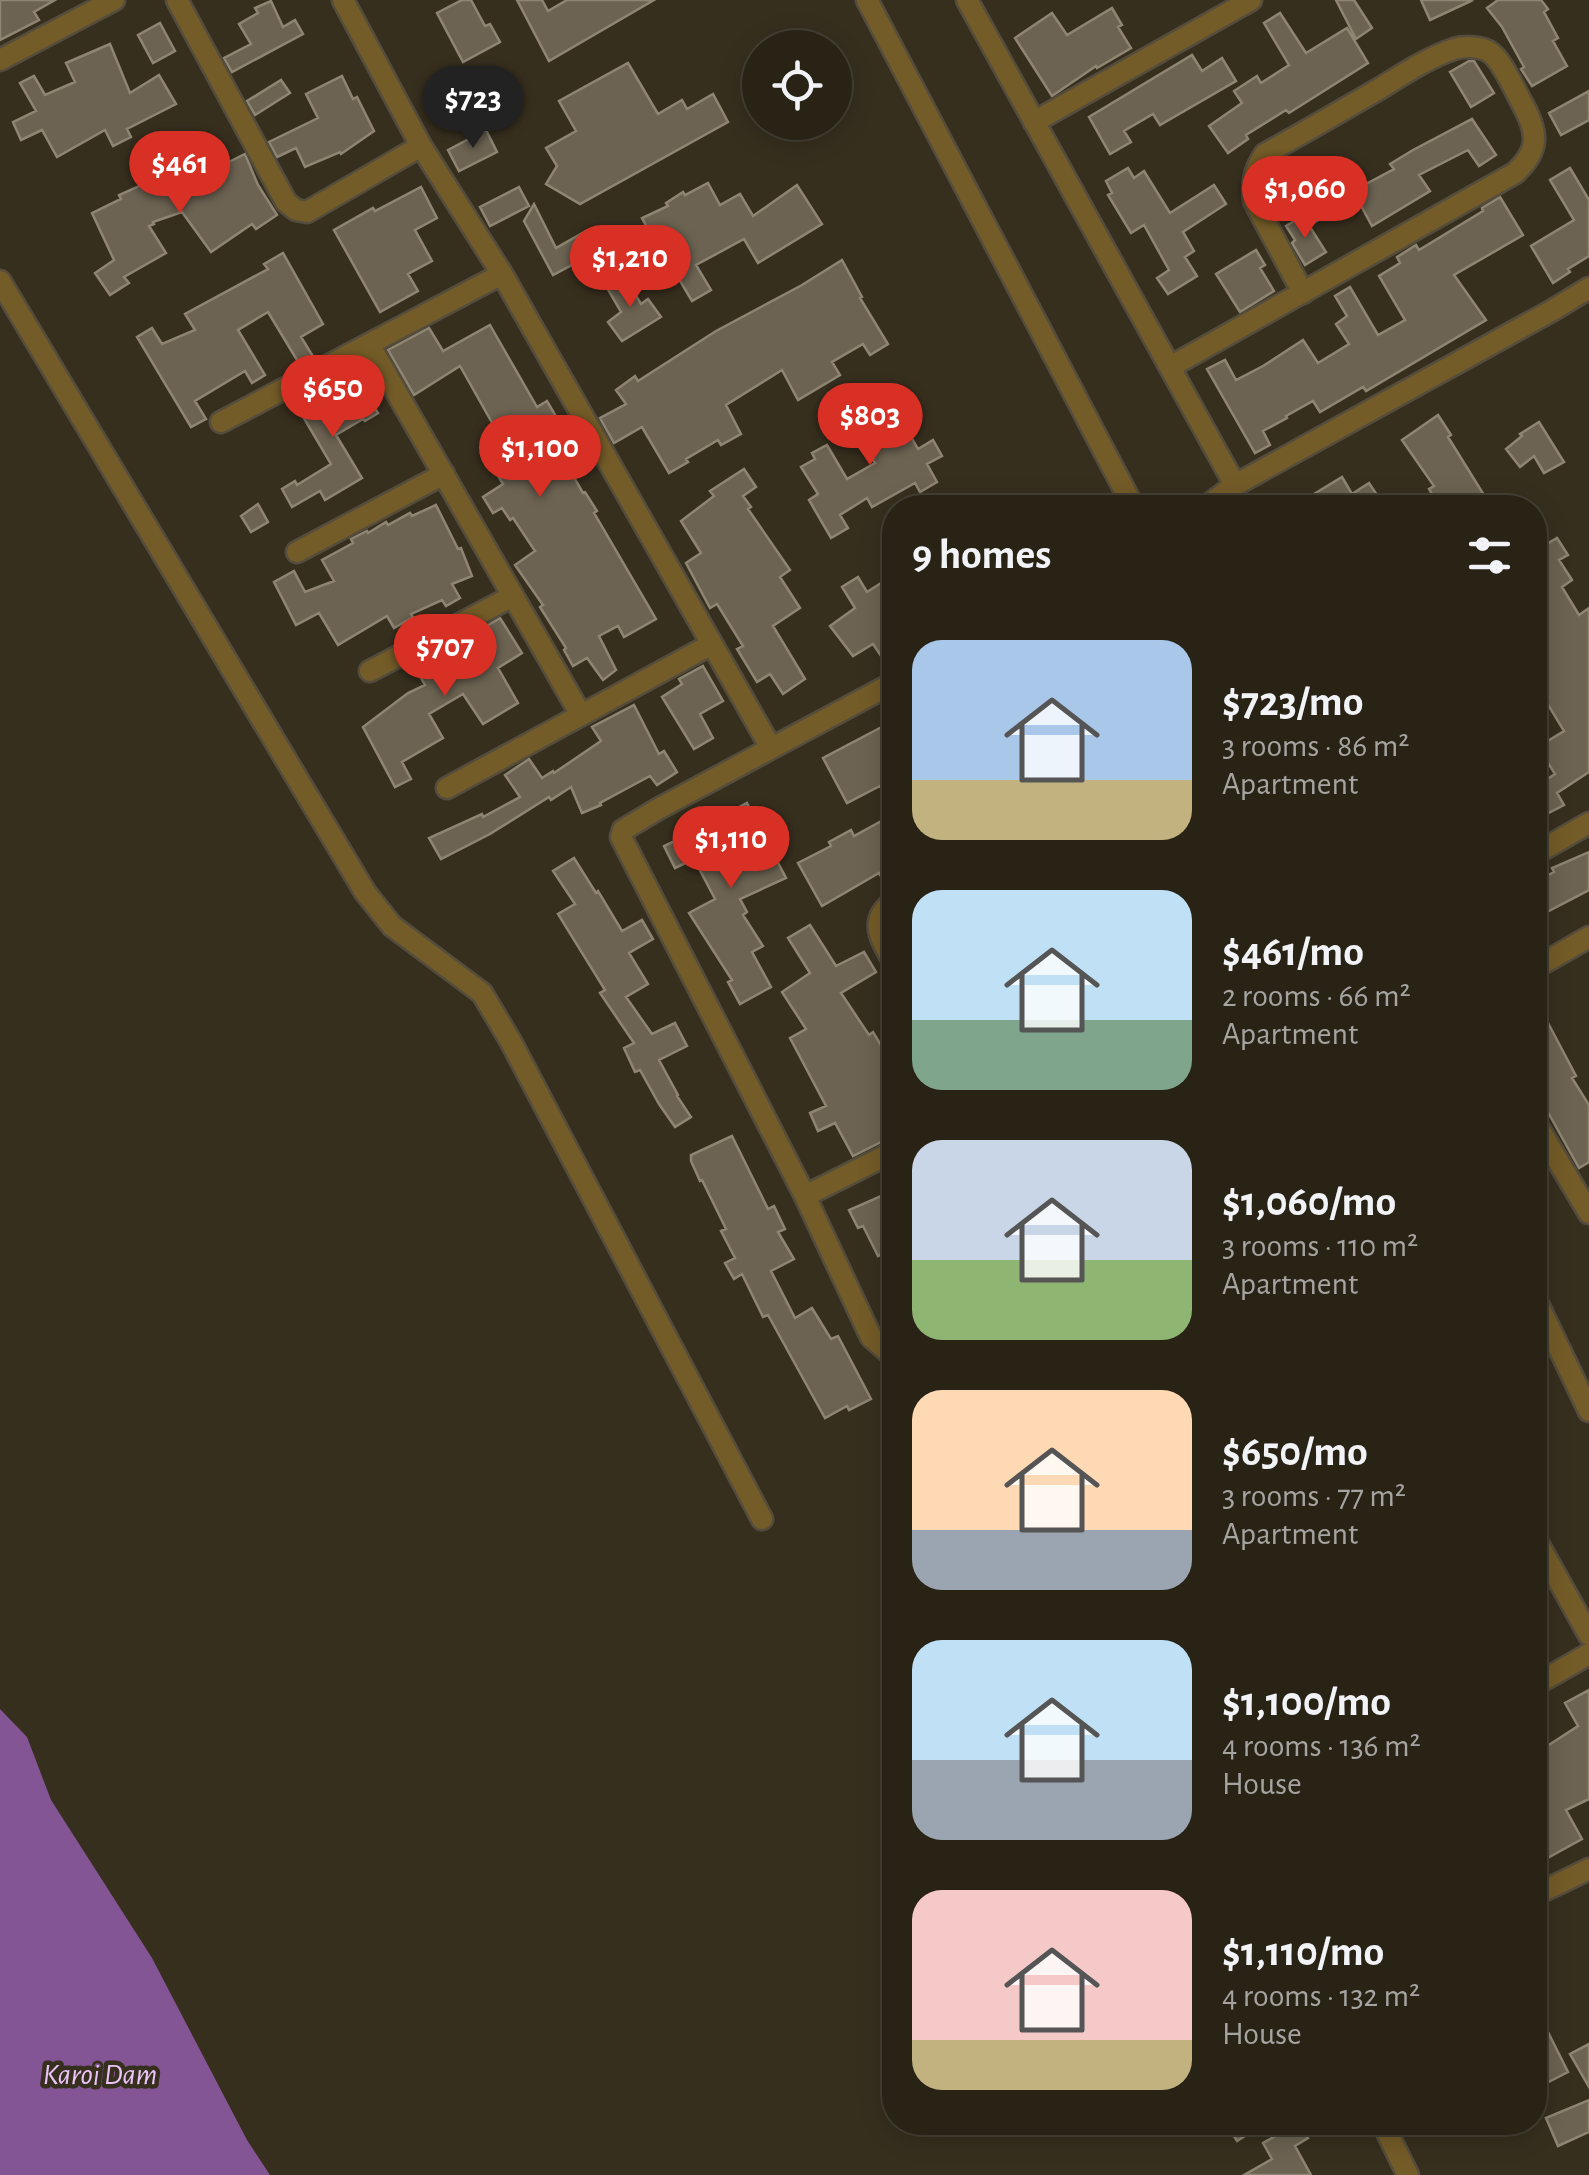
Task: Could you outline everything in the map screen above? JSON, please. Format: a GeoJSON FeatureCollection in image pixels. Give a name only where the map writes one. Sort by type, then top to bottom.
{"type":"FeatureCollection","features":[{"type":"Feature","properties":{"kind":"street"},"geometry":{"type":"LineString","coordinates":[[0,60],[114,0]]}},
{"type":"Feature","properties":{"kind":"street"},"geometry":{"type":"LineString","coordinates":[[177,0],[291,207],[307,212],[421,146]]}},
{"type":"Feature","properties":{"kind":"street"},"geometry":{"type":"LineString","coordinates":[[343,0],[421,146],[502,274],[771,748]]}},
{"type":"Feature","properties":{"kind":"street"},"geometry":{"type":"LineString","coordinates":[[867,0],[1127,495]]}},
{"type":"Feature","properties":{"kind":"street"},"geometry":{"type":"LineString","coordinates":[[967,0],[1235,485]]}},
{"type":"Feature","properties":{"kind":"street"},"geometry":{"type":"LineString","coordinates":[[1034,122],[1251,0]]}},
{"type":"Feature","properties":{"kind":"street"},"geometry":{"type":"LineString","coordinates":[[1170,367],[1303,293],[1515,173],[1527,162],[1535,136],[1532,122],[1491,52],[1456,48],[1419,65],[1264,154],[1254,171],[1254,200],[1303,293]]}},
{"type":"Feature","properties":{"kind":"street"},"geometry":{"type":"LineString","coordinates":[[221,422],[502,274]]}},
{"type":"Feature","properties":{"kind":"street"},"geometry":{"type":"LineString","coordinates":[[0,282],[365,892],[392,926],[482,994],[762,1519]]}},
{"type":"Feature","properties":{"kind":"street"},"geometry":{"type":"LineString","coordinates":[[1222,495],[1589,288]]}},
{"type":"Feature","properties":{"kind":"street"},"geometry":{"type":"LineString","coordinates":[[370,344],[581,715]]}},
{"type":"Feature","properties":{"kind":"street"},"geometry":{"type":"LineString","coordinates":[[296,552],[444,474]]}},
{"type":"Feature","properties":{"kind":"street"},"geometry":{"type":"LineString","coordinates":[[370,671],[513,596]]}},
{"type":"Feature","properties":{"kind":"street"},"geometry":{"type":"LineString","coordinates":[[446,788],[712,644]]}},
{"type":"Feature","properties":{"kind":"street"},"geometry":{"type":"LineString","coordinates":[[882,689],[623,830],[621,837],[805,1196],[871,1337],[882,1347]]}},
{"type":"Feature","properties":{"kind":"street"},"geometry":{"type":"LineString","coordinates":[[1547,847],[1589,823]]}},
{"type":"Feature","properties":{"kind":"street"},"geometry":{"type":"LineString","coordinates":[[882,912],[878,933],[882,941]]}},
{"type":"Feature","properties":{"kind":"street"},"geometry":{"type":"LineString","coordinates":[[1547,961],[1589,936]]}},
{"type":"Feature","properties":{"kind":"street"},"geometry":{"type":"LineString","coordinates":[[1547,1142],[1589,1213]]}},
{"type":"Feature","properties":{"kind":"street"},"geometry":{"type":"LineString","coordinates":[[805,1196],[882,1158]]}},
{"type":"Feature","properties":{"kind":"street"},"geometry":{"type":"LineString","coordinates":[[1547,1323],[1589,1411]]}},
{"type":"Feature","properties":{"kind":"street"},"geometry":{"type":"LineString","coordinates":[[1547,1560],[1589,1636]]}},
{"type":"Feature","properties":{"kind":"street"},"geometry":{"type":"LineString","coordinates":[[1547,1677],[1589,1654]]}},
{"type":"Feature","properties":{"kind":"street"},"geometry":{"type":"LineString","coordinates":[[1547,1889],[1589,1869]]}},
{"type":"Feature","properties":{"kind":"street"},"geometry":{"type":"LineString","coordinates":[[1388,2135],[1408,2175]]}},
{"type":"Feature","properties":{"kind":"water","name":"Karoi Dam"},"geometry":{"type":"Polygon","coordinates":[[[0,1709],[27,1737],[51,1800],[152,1958],[247,2140],[270,2175],[0,2175],[0,1709]]]}},
{"type":"Feature","properties":{"kind":"building"},"geometry":{"type":"Polygon","coordinates":[[[0,0],[55,0],[34,12],[39,20],[0,40],[0,0]]]}},
{"type":"Feature","properties":{"kind":"building"},"geometry":{"type":"Polygon","coordinates":[[[462,0],[471,0],[485,26],[490,24],[500,42],[463,62],[437,13],[462,0]]]}},
{"type":"Feature","properties":{"kind":"building"},"geometry":{"type":"Polygon","coordinates":[[[517,0],[542,0],[548,11],[567,0],[654,0],[549,61],[517,0]]]}},
{"type":"Feature","properties":{"kind":"building"},"geometry":{"type":"Polygon","coordinates":[[[1336,0],[1354,0],[1372,28],[1356,39],[1336,0]]]}},
{"type":"Feature","properties":{"kind":"building"},"geometry":{"type":"Polygon","coordinates":[[[1421,0],[1473,0],[1430,20],[1421,0]]]}},
{"type":"Feature","properties":{"kind":"building"},"geometry":{"type":"Polygon","coordinates":[[[1498,0],[1541,0],[1558,38],[1553,41],[1567,66],[1532,86],[1502,27],[1487,8],[1498,0]]]}},
{"type":"Feature","properties":{"kind":"building"},"geometry":{"type":"Polygon","coordinates":[[[271,1],[283,27],[295,20],[303,34],[232,72],[224,58],[251,44],[239,24],[258,13],[255,8],[271,1]]]}},
{"type":"Feature","properties":{"kind":"building"},"geometry":{"type":"Polygon","coordinates":[[[1112,8],[1131,48],[1052,96],[1015,38],[1052,13],[1067,35],[1112,8]]]}},
{"type":"Feature","properties":{"kind":"building"},"geometry":{"type":"Polygon","coordinates":[[[1280,13],[1306,53],[1347,28],[1368,63],[1246,135],[1248,139],[1228,153],[1209,126],[1242,103],[1234,91],[1257,76],[1261,83],[1289,65],[1264,23],[1280,13]]]}},
{"type":"Feature","properties":{"kind":"building"},"geometry":{"type":"Polygon","coordinates":[[[160,23],[175,51],[153,63],[138,35],[160,23]]]}},
{"type":"Feature","properties":{"kind":"building"},"geometry":{"type":"Polygon","coordinates":[[[110,44],[130,93],[159,75],[176,104],[127,129],[131,137],[113,146],[105,130],[57,157],[42,130],[21,140],[13,122],[36,111],[20,83],[34,76],[45,95],[75,82],[66,63],[110,44]]]}},
{"type":"Feature","properties":{"kind":"building"},"geometry":{"type":"Polygon","coordinates":[[[1192,55],[1202,71],[1222,58],[1236,81],[1160,125],[1153,114],[1124,131],[1131,142],[1110,154],[1089,117],[1192,55]]]}},
{"type":"Feature","properties":{"kind":"building"},"geometry":{"type":"Polygon","coordinates":[[[1474,61],[1494,93],[1471,107],[1450,72],[1474,61]]]}},
{"type":"Feature","properties":{"kind":"building"},"geometry":{"type":"Polygon","coordinates":[[[628,63],[658,114],[682,100],[687,109],[713,94],[728,122],[580,204],[546,184],[557,166],[546,148],[576,131],[559,101],[628,63]]]}},
{"type":"Feature","properties":{"kind":"building"},"geometry":{"type":"Polygon","coordinates":[[[342,76],[374,131],[341,154],[305,167],[296,148],[277,157],[269,142],[318,118],[306,94],[342,76]]]}},
{"type":"Feature","properties":{"kind":"building"},"geometry":{"type":"Polygon","coordinates":[[[281,80],[290,93],[255,115],[247,101],[281,80]]]}},
{"type":"Feature","properties":{"kind":"building"},"geometry":{"type":"Polygon","coordinates":[[[1589,91],[1589,120],[1561,135],[1549,113],[1589,91]]]}},
{"type":"Feature","properties":{"kind":"building"},"geometry":{"type":"Polygon","coordinates":[[[506,98],[517,114],[499,126],[488,109],[506,98]]]}},
{"type":"Feature","properties":{"kind":"building"},"geometry":{"type":"Polygon","coordinates":[[[1472,119],[1496,155],[1479,166],[1468,150],[1419,175],[1430,191],[1372,226],[1353,191],[1394,169],[1390,164],[1413,150],[1472,119]]]}},
{"type":"Feature","properties":{"kind":"building"},"geometry":{"type":"Polygon","coordinates":[[[486,130],[497,152],[459,171],[448,150],[486,130]]]}},
{"type":"Feature","properties":{"kind":"building"},"geometry":{"type":"Polygon","coordinates":[[[245,154],[277,215],[256,229],[252,224],[211,252],[182,212],[153,222],[149,226],[166,253],[124,277],[129,283],[110,295],[95,273],[114,260],[92,213],[144,182],[159,177],[167,193],[245,154]]]}},
{"type":"Feature","properties":{"kind":"building"},"geometry":{"type":"Polygon","coordinates":[[[1296,158],[1307,175],[1330,162],[1352,200],[1315,222],[1281,168],[1296,158]]]}},
{"type":"Feature","properties":{"kind":"building"},"geometry":{"type":"Polygon","coordinates":[[[1128,168],[1134,178],[1144,171],[1170,213],[1214,185],[1226,204],[1183,232],[1194,251],[1185,257],[1197,276],[1168,294],[1157,278],[1169,270],[1144,225],[1131,233],[1108,195],[1112,193],[1106,181],[1128,168]]]}},
{"type":"Feature","properties":{"kind":"building"},"geometry":{"type":"Polygon","coordinates":[[[1570,168],[1589,200],[1589,256],[1553,283],[1531,246],[1574,220],[1550,180],[1570,168]]]}},
{"type":"Feature","properties":{"kind":"building"},"geometry":{"type":"Polygon","coordinates":[[[708,183],[720,205],[740,194],[753,216],[797,185],[822,224],[758,263],[744,239],[696,265],[711,290],[692,301],[642,218],[668,206],[666,203],[683,192],[685,195],[708,183]]]}},
{"type":"Feature","properties":{"kind":"building"},"geometry":{"type":"Polygon","coordinates":[[[421,187],[437,218],[415,230],[432,261],[408,274],[418,291],[380,312],[334,230],[421,187]]]}},
{"type":"Feature","properties":{"kind":"building"},"geometry":{"type":"Polygon","coordinates":[[[519,187],[529,206],[490,226],[480,207],[519,187]]]}},
{"type":"Feature","properties":{"kind":"building"},"geometry":{"type":"Polygon","coordinates":[[[1500,197],[1523,235],[1454,275],[1486,320],[1366,391],[1363,387],[1320,412],[1313,401],[1286,416],[1263,431],[1270,445],[1255,453],[1207,369],[1225,360],[1236,380],[1303,340],[1318,363],[1349,344],[1336,324],[1347,316],[1335,296],[1350,287],[1378,335],[1405,320],[1379,276],[1400,263],[1397,257],[1416,245],[1419,250],[1500,197]]]}},
{"type":"Feature","properties":{"kind":"building"},"geometry":{"type":"Polygon","coordinates":[[[534,204],[556,248],[586,231],[598,251],[553,275],[524,221],[534,204]]]}},
{"type":"Feature","properties":{"kind":"building"},"geometry":{"type":"Polygon","coordinates":[[[1303,216],[1326,252],[1305,265],[1286,226],[1303,216]]]}},
{"type":"Feature","properties":{"kind":"building"},"geometry":{"type":"Polygon","coordinates":[[[1256,250],[1265,265],[1260,268],[1274,291],[1240,312],[1216,274],[1256,250]]]}},
{"type":"Feature","properties":{"kind":"building"},"geometry":{"type":"Polygon","coordinates":[[[283,253],[323,324],[301,337],[314,358],[300,365],[268,312],[238,330],[265,375],[252,383],[245,371],[195,401],[206,419],[191,427],[137,337],[152,328],[162,344],[195,330],[185,314],[268,269],[264,264],[283,253]]]}},
{"type":"Feature","properties":{"kind":"building"},"geometry":{"type":"Polygon","coordinates":[[[842,260],[888,344],[870,355],[863,344],[832,362],[840,375],[798,400],[782,370],[726,405],[741,434],[721,445],[718,440],[669,473],[642,427],[614,443],[600,418],[626,404],[616,390],[635,376],[638,381],[716,331],[842,260]]]}},
{"type":"Feature","properties":{"kind":"building"},"geometry":{"type":"Polygon","coordinates":[[[624,276],[641,304],[648,299],[661,317],[622,341],[608,322],[621,312],[606,286],[624,276]]]}},
{"type":"Feature","properties":{"kind":"building"},"geometry":{"type":"Polygon","coordinates":[[[490,325],[537,407],[547,401],[561,425],[546,433],[597,511],[594,513],[656,619],[624,637],[618,626],[599,636],[616,670],[603,680],[587,658],[573,666],[540,607],[543,605],[515,565],[535,551],[513,518],[510,520],[502,508],[493,513],[483,497],[503,484],[494,469],[512,458],[460,366],[414,395],[388,350],[429,328],[443,351],[490,325]]]}},
{"type":"Feature","properties":{"kind":"building"},"geometry":{"type":"Polygon","coordinates":[[[356,377],[378,413],[336,435],[362,478],[325,500],[320,491],[292,507],[282,489],[295,481],[297,485],[331,464],[299,410],[356,377]]]}},
{"type":"Feature","properties":{"kind":"building"},"geometry":{"type":"Polygon","coordinates":[[[889,398],[918,449],[933,440],[942,456],[927,464],[937,482],[920,492],[915,483],[894,495],[882,495],[882,501],[872,507],[867,498],[840,515],[848,528],[831,538],[809,500],[818,494],[801,467],[815,459],[812,453],[827,445],[847,479],[875,463],[850,422],[889,398]]]}},
{"type":"Feature","properties":{"kind":"building"},"geometry":{"type":"Polygon","coordinates":[[[1438,415],[1484,495],[1432,495],[1429,489],[1434,486],[1402,440],[1438,415]]]}},
{"type":"Feature","properties":{"kind":"building"},"geometry":{"type":"Polygon","coordinates":[[[1539,422],[1564,462],[1544,473],[1534,456],[1520,467],[1506,449],[1539,422]]]}},
{"type":"Feature","properties":{"kind":"building"},"geometry":{"type":"Polygon","coordinates":[[[744,469],[756,487],[743,496],[751,507],[748,509],[790,570],[780,577],[800,608],[773,626],[805,679],[783,694],[770,674],[757,682],[737,649],[743,646],[717,604],[710,608],[686,563],[701,553],[681,521],[714,496],[710,491],[744,469]]]}},
{"type":"Feature","properties":{"kind":"building"},"geometry":{"type":"Polygon","coordinates":[[[1342,477],[1352,494],[1369,483],[1377,495],[1312,495],[1342,477]]]}},
{"type":"Feature","properties":{"kind":"building"},"geometry":{"type":"Polygon","coordinates":[[[258,504],[268,522],[251,532],[241,516],[258,504]]]}},
{"type":"Feature","properties":{"kind":"building"},"geometry":{"type":"Polygon","coordinates":[[[436,505],[472,576],[452,584],[460,598],[446,606],[442,600],[411,614],[413,617],[394,628],[387,616],[338,645],[319,613],[296,625],[274,582],[294,571],[305,592],[334,581],[322,560],[367,531],[436,505]]]}},
{"type":"Feature","properties":{"kind":"building"},"geometry":{"type":"Polygon","coordinates":[[[1557,538],[1568,555],[1559,560],[1572,580],[1562,587],[1579,615],[1589,608],[1589,772],[1557,793],[1564,805],[1547,814],[1547,779],[1555,774],[1547,761],[1547,741],[1564,731],[1547,703],[1547,544],[1557,538]]]}},
{"type":"Feature","properties":{"kind":"building"},"geometry":{"type":"Polygon","coordinates":[[[858,577],[867,592],[882,582],[882,657],[873,644],[853,656],[830,626],[855,608],[842,587],[858,577]]]}},
{"type":"Feature","properties":{"kind":"building"},"geometry":{"type":"Polygon","coordinates":[[[500,618],[522,653],[498,668],[518,703],[483,724],[463,694],[429,714],[443,738],[402,762],[411,779],[395,787],[363,727],[425,685],[421,678],[447,663],[440,652],[454,643],[460,654],[487,637],[482,629],[500,618]]]}},
{"type":"Feature","properties":{"kind":"building"},"geometry":{"type":"Polygon","coordinates":[[[703,666],[723,701],[700,714],[713,738],[694,749],[662,697],[682,684],[679,679],[703,666]]]}},
{"type":"Feature","properties":{"kind":"building"},"geometry":{"type":"Polygon","coordinates":[[[634,705],[659,754],[664,751],[677,772],[657,785],[650,776],[582,813],[571,787],[441,859],[429,838],[482,814],[483,817],[520,797],[505,775],[529,759],[542,778],[554,773],[601,741],[592,727],[634,705]]]}},
{"type":"Feature","properties":{"kind":"building"},"geometry":{"type":"Polygon","coordinates":[[[882,727],[882,790],[880,786],[847,803],[823,758],[882,727]]]}},
{"type":"Feature","properties":{"kind":"building"},"geometry":{"type":"Polygon","coordinates":[[[747,803],[786,878],[740,899],[747,912],[743,915],[763,946],[752,952],[771,987],[740,1004],[728,982],[732,980],[689,913],[715,899],[694,859],[675,868],[664,846],[747,803]]]}},
{"type":"Feature","properties":{"kind":"building"},"geometry":{"type":"Polygon","coordinates":[[[882,821],[882,878],[879,873],[822,906],[798,863],[831,846],[829,842],[851,830],[854,836],[882,821]]]}},
{"type":"Feature","properties":{"kind":"building"},"geometry":{"type":"Polygon","coordinates":[[[1589,852],[1589,890],[1547,912],[1547,876],[1554,872],[1552,868],[1589,852]]]}},
{"type":"Feature","properties":{"kind":"building"},"geometry":{"type":"Polygon","coordinates":[[[574,858],[622,931],[642,920],[653,939],[629,953],[648,984],[626,997],[652,1034],[675,1023],[687,1046],[659,1060],[691,1117],[675,1127],[640,1070],[635,1072],[624,1048],[634,1043],[600,993],[605,990],[558,914],[575,904],[553,871],[574,858]]]}},
{"type":"Feature","properties":{"kind":"building"},"geometry":{"type":"Polygon","coordinates":[[[810,925],[836,966],[864,952],[876,972],[841,993],[869,1035],[873,1032],[882,1047],[882,1142],[853,1156],[835,1123],[818,1131],[810,1113],[826,1106],[790,1038],[806,1029],[782,992],[810,973],[788,938],[810,925]]]}},
{"type":"Feature","properties":{"kind":"building"},"geometry":{"type":"Polygon","coordinates":[[[1547,1021],[1576,1076],[1572,1078],[1589,1105],[1589,1162],[1579,1168],[1547,1111],[1547,1021]]]}},
{"type":"Feature","properties":{"kind":"building"},"geometry":{"type":"Polygon","coordinates":[[[732,1136],[768,1209],[774,1206],[785,1229],[778,1232],[794,1259],[771,1271],[795,1318],[812,1308],[831,1339],[838,1336],[871,1399],[849,1410],[847,1406],[825,1418],[768,1315],[763,1317],[742,1274],[734,1279],[725,1263],[735,1258],[721,1231],[726,1229],[691,1155],[732,1136]]]}},
{"type":"Feature","properties":{"kind":"building"},"geometry":{"type":"Polygon","coordinates":[[[882,1196],[882,1254],[878,1256],[863,1226],[858,1228],[849,1210],[882,1196]]]}},
{"type":"Feature","properties":{"kind":"building"},"geometry":{"type":"Polygon","coordinates":[[[1589,1690],[1589,1799],[1566,1810],[1582,1839],[1547,1858],[1547,1746],[1578,1726],[1565,1703],[1589,1690]]]}},
{"type":"Feature","properties":{"kind":"building"},"geometry":{"type":"Polygon","coordinates":[[[1547,2030],[1568,2072],[1547,2083],[1547,2030]]]}},
{"type":"Feature","properties":{"kind":"building"},"geometry":{"type":"Polygon","coordinates":[[[1589,2044],[1589,2087],[1570,2054],[1589,2044]]]}},
{"type":"Feature","properties":{"kind":"building"},"geometry":{"type":"Polygon","coordinates":[[[1589,2100],[1589,2132],[1558,2146],[1547,2118],[1589,2100]]]}},
{"type":"Feature","properties":{"kind":"building"},"geometry":{"type":"Polygon","coordinates":[[[1277,2135],[1306,2135],[1308,2138],[1295,2146],[1311,2175],[1244,2175],[1272,2159],[1263,2143],[1277,2135]]]}}]}
